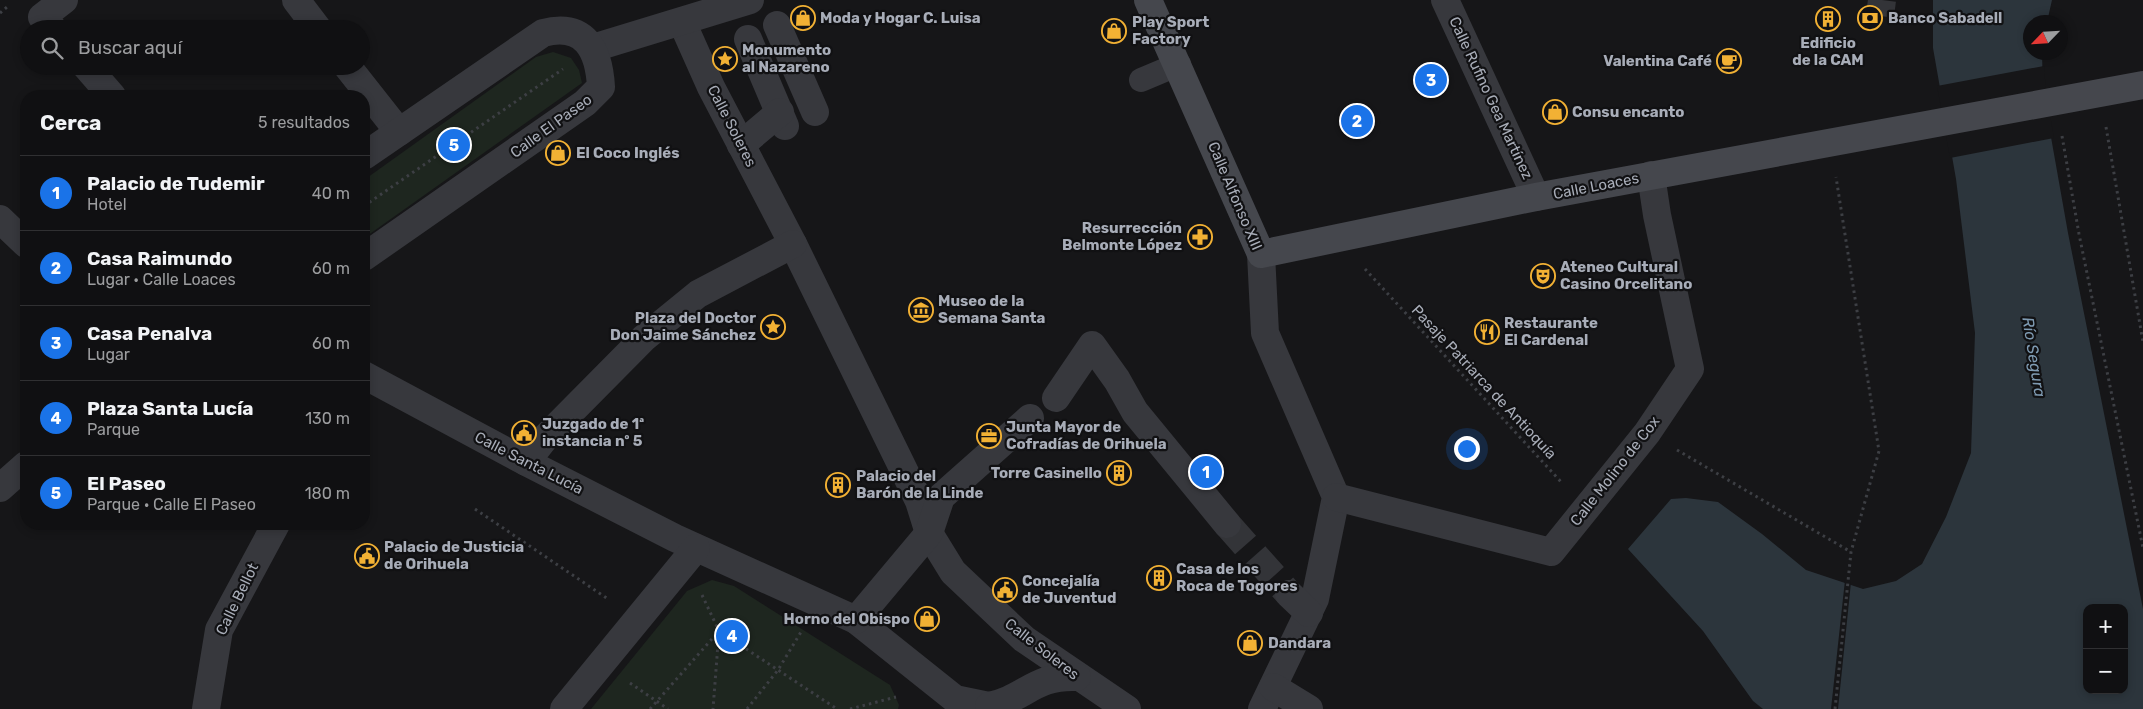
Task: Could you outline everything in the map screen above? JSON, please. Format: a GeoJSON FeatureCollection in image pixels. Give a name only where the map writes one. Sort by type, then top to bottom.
{"type":"FeatureCollection","features":[{"type":"Feature","properties":{"kind":"street"},"geometry":{"type":"LineString","coordinates":[[49,20],[64,0]]}},
{"type":"Feature","properties":{"kind":"street"},"geometry":{"type":"LineString","coordinates":[[296,0],[311,20]]}},
{"type":"Feature","properties":{"kind":"street"},"geometry":{"type":"LineString","coordinates":[[370,152],[543,33],[559,28],[572,31],[593,48],[750,0]]}},
{"type":"Feature","properties":{"kind":"street","name":"Calle Alfonso XIII"},"geometry":{"type":"LineString","coordinates":[[1148,0],[1261,254],[1266,333],[1336,497]]}},
{"type":"Feature","properties":{"kind":"street","name":"Calle Rufino Gea Martínez"},"geometry":{"type":"LineString","coordinates":[[1445,0],[1536,197]]}},
{"type":"Feature","properties":{"kind":"street","name":"Calle Soleres"},"geometry":{"type":"LineString","coordinates":[[682,22],[741,145],[789,236],[919,501],[929,533],[953,572],[1024,638],[1127,709]]}},
{"type":"Feature","properties":{"kind":"street"},"geometry":{"type":"LineString","coordinates":[[778,26],[815,112]]}},
{"type":"Feature","properties":{"kind":"street"},"geometry":{"type":"LineString","coordinates":[[741,145],[782,119],[748,39]]}},
{"type":"Feature","properties":{"kind":"street","name":"Calle El Paseo"},"geometry":{"type":"LineString","coordinates":[[370,253],[585,103],[601,87],[600,73],[593,48]]}},
{"type":"Feature","properties":{"kind":"street"},"geometry":{"type":"LineString","coordinates":[[94,75],[107,90]]}},
{"type":"Feature","properties":{"kind":"street"},"geometry":{"type":"LineString","coordinates":[[354,75],[366,90]]}},
{"type":"Feature","properties":{"kind":"street","name":"Calle Loaces"},"geometry":{"type":"LineString","coordinates":[[1261,254],[1651,175],[1831,144],[2143,86]]}},
{"type":"Feature","properties":{"kind":"street"},"geometry":{"type":"LineString","coordinates":[[370,95],[399,132]]}},
{"type":"Feature","properties":{"kind":"street","name":"Calle Molino de Cox"},"geometry":{"type":"LineString","coordinates":[[1336,497],[1551,552],[1587,510],[1647,433],[1690,369],[1657,215],[1651,175]]}},
{"type":"Feature","properties":{"kind":"street"},"geometry":{"type":"LineString","coordinates":[[0,219],[20,238]]}},
{"type":"Feature","properties":{"kind":"street"},"geometry":{"type":"LineString","coordinates":[[526,462],[544,439],[644,338],[698,294],[789,236]]}},
{"type":"Feature","properties":{"kind":"street"},"geometry":{"type":"LineString","coordinates":[[1056,398],[1092,345],[1117,380],[1135,412],[1227,524]]}},
{"type":"Feature","properties":{"kind":"street","name":"Calle Santa Lucía"},"geometry":{"type":"LineString","coordinates":[[370,378],[526,462],[696,548],[856,620],[950,704]]}},
{"type":"Feature","properties":{"kind":"street"},"geometry":{"type":"LineString","coordinates":[[856,620],[929,533],[941,497],[1030,418]]}},
{"type":"Feature","properties":{"kind":"street"},"geometry":{"type":"LineString","coordinates":[[0,488],[20,470]]}},
{"type":"Feature","properties":{"kind":"street"},"geometry":{"type":"LineString","coordinates":[[1303,708],[1268,698],[1312,606],[1336,497]]}},
{"type":"Feature","properties":{"kind":"street","name":"Calle Bellot"},"geometry":{"type":"LineString","coordinates":[[206,709],[219,630],[273,530]]}},
{"type":"Feature","properties":{"kind":"street"},"geometry":{"type":"LineString","coordinates":[[564,709],[696,548]]}},
{"type":"Feature","properties":{"kind":"street"},"geometry":{"type":"LineString","coordinates":[[1289,594],[1312,606]]}},
{"type":"Feature","properties":{"kind":"street"},"geometry":{"type":"LineString","coordinates":[[950,704],[991,707],[1004,703],[1041,681],[1059,676],[1078,677]]}},
{"type":"Feature","properties":{"kind":"lane"},"geometry":{"type":"LineString","coordinates":[[1141,80],[1178,64]]}},
{"type":"Feature","properties":{"kind":"path"},"geometry":{"type":"LineString","coordinates":[[370,202],[566,67]]}},
{"type":"Feature","properties":{"kind":"path"},"geometry":{"type":"LineString","coordinates":[[523,86],[532,100]]}},
{"type":"Feature","properties":{"kind":"path"},"geometry":{"type":"LineString","coordinates":[[2106,126],[2143,342]]}},
{"type":"Feature","properties":{"kind":"path"},"geometry":{"type":"LineString","coordinates":[[2061,134],[2079,234],[2143,548]]}},
{"type":"Feature","properties":{"kind":"path"},"geometry":{"type":"LineString","coordinates":[[1831,144],[1878,451],[1851,552],[1835,709]]}},
{"type":"Feature","properties":{"kind":"path","name":"Pasaje Patriarca de Antioquía"},"geometry":{"type":"LineString","coordinates":[[1365,268],[1587,510]]}},
{"type":"Feature","properties":{"kind":"path"},"geometry":{"type":"LineString","coordinates":[[1647,433],[1851,552]]}},
{"type":"Feature","properties":{"kind":"path"},"geometry":{"type":"LineString","coordinates":[[475,509],[611,601]]}},
{"type":"Feature","properties":{"kind":"path"},"geometry":{"type":"LineString","coordinates":[[708,609],[719,631],[837,709]]}},
{"type":"Feature","properties":{"kind":"path"},"geometry":{"type":"LineString","coordinates":[[650,709],[719,631]]}},
{"type":"Feature","properties":{"kind":"path"},"geometry":{"type":"LineString","coordinates":[[713,709],[719,631]]}},
{"type":"Feature","properties":{"kind":"path"},"geometry":{"type":"LineString","coordinates":[[747,709],[778,670],[794,643]]}},
{"type":"Feature","properties":{"kind":"path"},"geometry":{"type":"LineString","coordinates":[[638,689],[668,709]]}},
{"type":"Feature","properties":{"kind":"path"},"geometry":{"type":"LineString","coordinates":[[850,709],[869,705]]}},
{"type":"Feature","properties":{"kind":"shaded area"},"geometry":{"type":"Polygon","coordinates":[[[553,52],[571,58],[579,70],[582,83],[370,234],[370,176],[536,57],[553,52]]]}},
{"type":"Feature","properties":{"kind":"shaded area"},"geometry":{"type":"Polygon","coordinates":[[[712,580],[734,586],[890,685],[899,705],[898,709],[591,709],[687,591],[712,580]]]}},
{"type":"Feature","properties":{"kind":"water","name":"Río Segura"},"geometry":{"type":"Polygon","coordinates":[[[1933,0],[2052,0],[2049,15],[2023,15],[2023,60],[2042,60],[2043,92],[2068,233],[2143,609],[2143,709],[1763,709],[1753,701],[1703,631],[1628,549],[1671,499],[1686,498],[1718,502],[1762,534],[1806,570],[1863,589],[1896,581],[1922,564],[1946,517],[1971,453],[1975,333],[1956,179],[1933,48],[1933,0]]]}},
{"type":"Feature","properties":{"kind":"pier"},"geometry":{"type":"Polygon","coordinates":[[[2044,66],[2046,92],[2054,138],[1950,158],[1937,86],[2044,66]]]}},
{"type":"Feature","properties":{"kind":"pier"},"geometry":{"type":"Polygon","coordinates":[[[1845,580],[1851,582],[1838,709],[1831,709],[1845,580]]]}},
{"type":"Feature","properties":{"kind":"tunnel"},"geometry":{"type":"LineString","coordinates":[[1880,16],[1882,0]]}},
{"type":"Feature","properties":{"kind":"tunnel"},"geometry":{"type":"LineString","coordinates":[[1227,524],[1289,594]]}},
{"type":"Feature","properties":{"kind":"place","name":"Moda y Hogar C. Luisa"},"geometry":{"type":"Point","coordinates":[803,18]}},
{"type":"Feature","properties":{"kind":"place","name":"Banco Sabadell"},"geometry":{"type":"Point","coordinates":[1870,18]}},
{"type":"Feature","properties":{"kind":"place","name":"Edificio de la CAM"},"geometry":{"type":"Point","coordinates":[1828,19]}},
{"type":"Feature","properties":{"kind":"place","name":"Play Sport Factory"},"geometry":{"type":"Point","coordinates":[1114,31]}},
{"type":"Feature","properties":{"kind":"place","name":"Monumento al Nazareno"},"geometry":{"type":"Point","coordinates":[725,59]}},
{"type":"Feature","properties":{"kind":"place","name":"Valentina Café"},"geometry":{"type":"Point","coordinates":[1729,61]}},
{"type":"Feature","properties":{"kind":"place","name":"Casa Penalva"},"geometry":{"type":"Point","coordinates":[1431,80]}},
{"type":"Feature","properties":{"kind":"place","name":"Consu encanto"},"geometry":{"type":"Point","coordinates":[1555,112]}},
{"type":"Feature","properties":{"kind":"place","name":"Casa Raimundo"},"geometry":{"type":"Point","coordinates":[1357,121]}},
{"type":"Feature","properties":{"kind":"place","name":"El Paseo"},"geometry":{"type":"Point","coordinates":[454,145]}},
{"type":"Feature","properties":{"kind":"place","name":"El Coco Inglés"},"geometry":{"type":"Point","coordinates":[558,153]}},
{"type":"Feature","properties":{"kind":"place","name":"Resurrección Belmonte López"},"geometry":{"type":"Point","coordinates":[1200,237]}},
{"type":"Feature","properties":{"kind":"place","name":"Ateneo Cultural Casino Orcelitano"},"geometry":{"type":"Point","coordinates":[1543,276]}},
{"type":"Feature","properties":{"kind":"place","name":"Museo de la Semana Santa"},"geometry":{"type":"Point","coordinates":[921,310]}},
{"type":"Feature","properties":{"kind":"place","name":"Plaza del Doctor Don Jaime Sánchez"},"geometry":{"type":"Point","coordinates":[773,327]}},
{"type":"Feature","properties":{"kind":"place","name":"Restaurante El Cardenal"},"geometry":{"type":"Point","coordinates":[1487,332]}},
{"type":"Feature","properties":{"kind":"place","name":"Juzgado de 1ª instancia nº 5"},"geometry":{"type":"Point","coordinates":[524,433]}},
{"type":"Feature","properties":{"kind":"place","name":"Junta Mayor de Cofradías de Orihuela"},"geometry":{"type":"Point","coordinates":[989,436]}},
{"type":"Feature","properties":{"kind":"place","name":"Palacio de Tudemir"},"geometry":{"type":"Point","coordinates":[1206,472]}},
{"type":"Feature","properties":{"kind":"place","name":"Torre Casinello"},"geometry":{"type":"Point","coordinates":[1119,473]}},
{"type":"Feature","properties":{"kind":"place","name":"Palacio del Barón de la Linde"},"geometry":{"type":"Point","coordinates":[838,485]}},
{"type":"Feature","properties":{"kind":"place","name":"Palacio de Justicia de Orihuela"},"geometry":{"type":"Point","coordinates":[367,556]}},
{"type":"Feature","properties":{"kind":"place","name":"Casa de los Roca de Togores"},"geometry":{"type":"Point","coordinates":[1159,578]}},
{"type":"Feature","properties":{"kind":"place","name":"Concejalía de Juventud"},"geometry":{"type":"Point","coordinates":[1005,590]}},
{"type":"Feature","properties":{"kind":"place","name":"Horno del Obispo"},"geometry":{"type":"Point","coordinates":[927,619]}},
{"type":"Feature","properties":{"kind":"place","name":"Plaza Santa Lucía"},"geometry":{"type":"Point","coordinates":[732,636]}},
{"type":"Feature","properties":{"kind":"place","name":"Dandara"},"geometry":{"type":"Point","coordinates":[1250,643]}}]}
